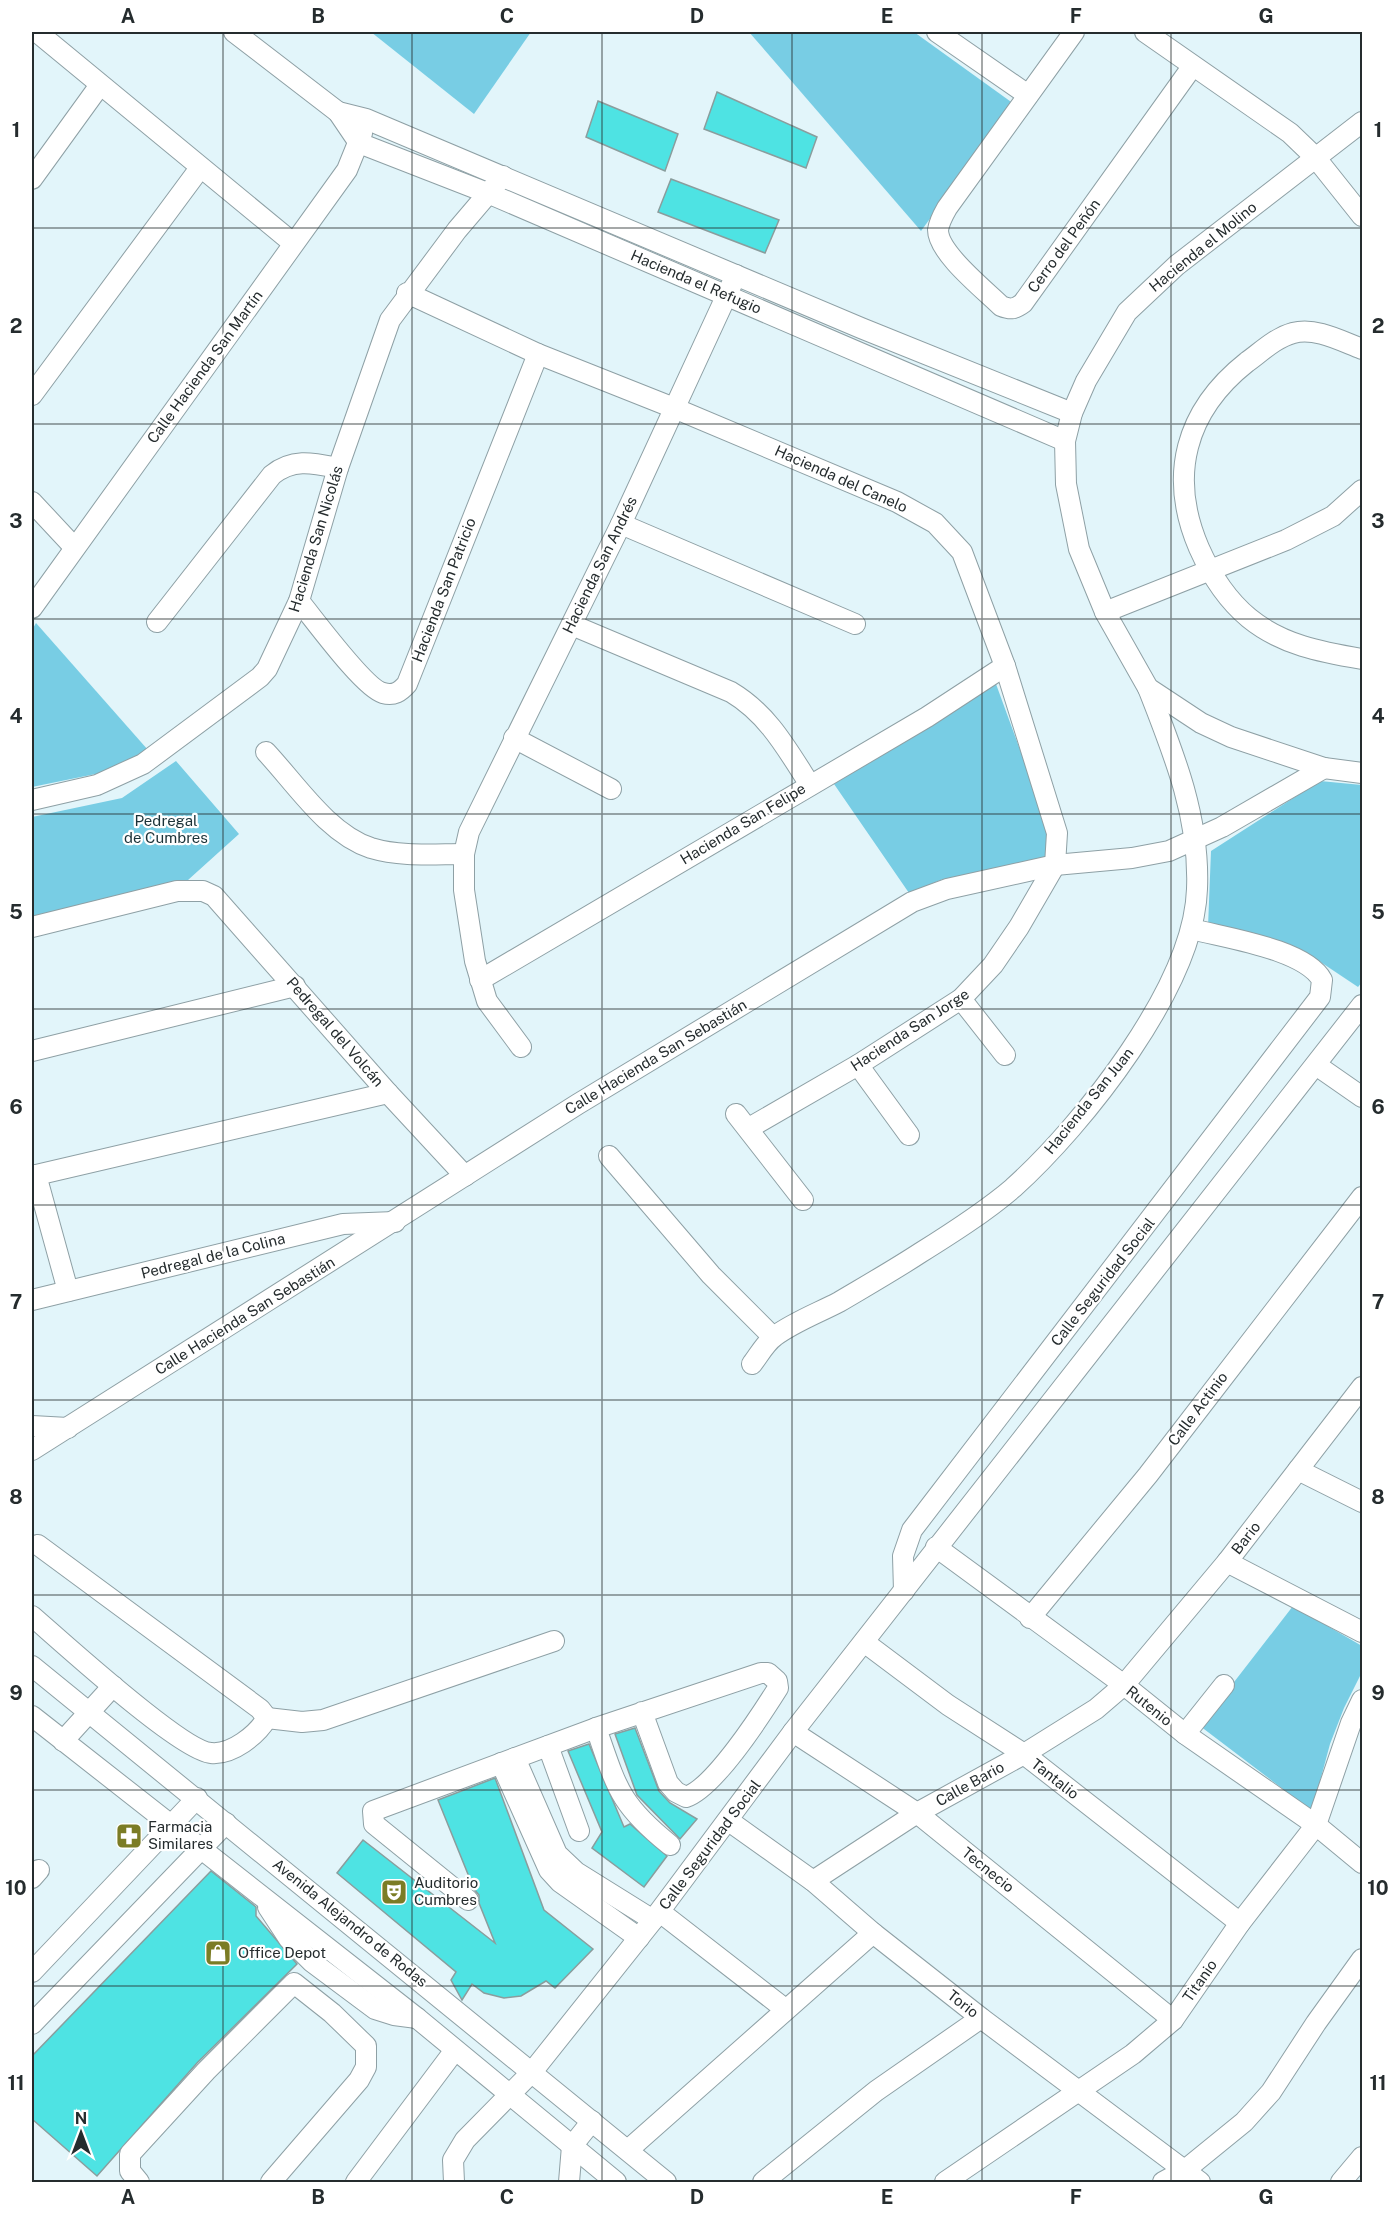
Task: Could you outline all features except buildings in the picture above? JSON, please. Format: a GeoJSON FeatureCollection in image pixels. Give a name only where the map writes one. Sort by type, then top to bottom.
{"type":"FeatureCollection","features":[{"type":"Feature","properties":{"kind":"street"},"geometry":{"type":"LineString","coordinates":[[37,32],[293,243]]}},
{"type":"Feature","properties":{"kind":"street","name":"Hacienda el Refugio"},"geometry":{"type":"LineString","coordinates":[[234,32],[338,112],[359,143],[490,195],[727,295],[1065,441]]}},
{"type":"Feature","properties":{"kind":"street"},"geometry":{"type":"LineString","coordinates":[[937,32],[1028,95]]}},
{"type":"Feature","properties":{"kind":"street","name":"Cerro del Peñón"},"geometry":{"type":"LineString","coordinates":[[1074,32],[946,208],[938,231],[946,251],[1001,306],[1008,309],[1016,309],[1023,303],[1192,66]]}},
{"type":"Feature","properties":{"kind":"street"},"geometry":{"type":"LineString","coordinates":[[1146,32],[1172,38],[1192,66],[1254,106],[1315,157],[1362,216]]}},
{"type":"Feature","properties":{"kind":"street"},"geometry":{"type":"LineString","coordinates":[[32,179],[100,85]]}},
{"type":"Feature","properties":{"kind":"street","name":"Hacienda el Refugio"},"geometry":{"type":"LineString","coordinates":[[338,112],[366,119],[1072,413]]}},
{"type":"Feature","properties":{"kind":"street","name":"Calle Hacienda San Martín"},"geometry":{"type":"LineString","coordinates":[[32,608],[347,170],[359,143],[366,119]]}},
{"type":"Feature","properties":{"kind":"street","name":"Hacienda el Molino"},"geometry":{"type":"LineString","coordinates":[[1362,122],[1177,265],[1134,304],[1108,339],[1072,413],[1065,441],[1066,484],[1079,549],[1105,612],[1148,688],[1201,723],[1231,737],[1324,768],[1362,773]]}},
{"type":"Feature","properties":{"kind":"street"},"geometry":{"type":"LineString","coordinates":[[32,395],[200,168]]}},
{"type":"Feature","properties":{"kind":"street","name":"Hacienda San Nicolás"},"geometry":{"type":"LineString","coordinates":[[32,800],[97,785],[142,764],[260,677],[274,658],[299,601],[338,468],[379,345],[390,320],[407,293],[457,230],[490,195],[503,176]]}},
{"type":"Feature","properties":{"kind":"street","name":"Hacienda San Andrés"},"geometry":{"type":"LineString","coordinates":[[521,1047],[487,1001],[480,980],[464,890],[464,854],[469,832],[621,524],[736,275]]}},
{"type":"Feature","properties":{"kind":"street","name":"Hacienda del Canelo"},"geometry":{"type":"LineString","coordinates":[[407,293],[538,354],[674,408],[897,502],[935,523],[962,552],[1005,666],[1057,833],[1055,864]]}},
{"type":"Feature","properties":{"kind":"street"},"geometry":{"type":"LineString","coordinates":[[1362,349],[1323,334],[1293,333],[1269,345],[1232,374],[1204,408],[1192,431],[1186,451],[1184,501],[1192,531],[1209,571],[1233,603],[1272,634],[1312,650],[1362,659]]}},
{"type":"Feature","properties":{"kind":"street","name":"Hacienda San Patricio"},"geometry":{"type":"LineString","coordinates":[[299,601],[374,688],[392,694],[400,692],[407,684],[538,354]]}},
{"type":"Feature","properties":{"kind":"street"},"geometry":{"type":"LineString","coordinates":[[157,622],[272,475],[282,467],[297,462],[338,468]]}},
{"type":"Feature","properties":{"kind":"street"},"geometry":{"type":"LineString","coordinates":[[1105,612],[1316,526],[1362,490]]}},
{"type":"Feature","properties":{"kind":"street"},"geometry":{"type":"LineString","coordinates":[[32,502],[75,548]]}},
{"type":"Feature","properties":{"kind":"street"},"geometry":{"type":"LineString","coordinates":[[621,524],[855,624]]}},
{"type":"Feature","properties":{"kind":"street"},"geometry":{"type":"LineString","coordinates":[[572,625],[731,692],[746,701],[760,712],[779,736],[810,784]]}},
{"type":"Feature","properties":{"kind":"street","name":"Hacienda San Felipe"},"geometry":{"type":"LineString","coordinates":[[480,980],[927,717],[1005,666]]}},
{"type":"Feature","properties":{"kind":"street","name":"Hacienda San Juan"},"geometry":{"type":"LineString","coordinates":[[773,1337],[840,1301],[979,1214],[1035,1167],[1074,1124],[1153,1019],[1168,991],[1192,929],[1197,891],[1195,841],[1184,784],[1148,688]]}},
{"type":"Feature","properties":{"kind":"street"},"geometry":{"type":"LineString","coordinates":[[514,738],[611,789]]}},
{"type":"Feature","properties":{"kind":"street"},"geometry":{"type":"LineString","coordinates":[[266,752],[343,834],[357,842],[372,848],[405,854],[464,854]]}},
{"type":"Feature","properties":{"kind":"street","name":"Calle Hacienda San Sebastián"},"geometry":{"type":"LineString","coordinates":[[32,1450],[578,1104],[912,902],[947,889],[1055,864],[1132,858],[1169,851],[1195,841],[1324,768]]}},
{"type":"Feature","properties":{"kind":"street","name":"Hacienda San Jorge"},"geometry":{"type":"LineString","coordinates":[[803,1200],[742,1121],[858,1065],[961,999],[993,965],[1019,927],[1055,864]]}},
{"type":"Feature","properties":{"kind":"street","name":"Pedregal del Volcán"},"geometry":{"type":"LineString","coordinates":[[32,927],[177,891],[203,891],[214,896],[388,1093],[465,1176]]}},
{"type":"Feature","properties":{"kind":"street","name":"Calle Seguridad Social"},"geometry":{"type":"LineString","coordinates":[[904,1591],[903,1556],[912,1530],[1320,997],[1322,980],[1309,966],[1279,952],[1192,929]]}},
{"type":"Feature","properties":{"kind":"street"},"geometry":{"type":"LineString","coordinates":[[32,1051],[295,986]]}},
{"type":"Feature","properties":{"kind":"street"},"geometry":{"type":"LineString","coordinates":[[961,999],[1005,1054]]}},
{"type":"Feature","properties":{"kind":"street","name":"Calle Seguridad Social"},"geometry":{"type":"LineString","coordinates":[[454,2182],[453,2160],[458,2152],[510,2093],[532,2072],[639,1938],[729,1821],[793,1732],[936,1547],[1362,1005]]}},
{"type":"Feature","properties":{"kind":"street"},"geometry":{"type":"LineString","coordinates":[[858,1065],[909,1135]]}},
{"type":"Feature","properties":{"kind":"street"},"geometry":{"type":"LineString","coordinates":[[1316,1065],[1362,1097]]}},
{"type":"Feature","properties":{"kind":"street"},"geometry":{"type":"LineString","coordinates":[[68,1291],[34,1175],[388,1093]]}},
{"type":"Feature","properties":{"kind":"street"},"geometry":{"type":"LineString","coordinates":[[609,1156],[711,1275],[773,1337],[752,1364]]}},
{"type":"Feature","properties":{"kind":"street","name":"Calle Actinio"},"geometry":{"type":"LineString","coordinates":[[1030,1618],[1148,1475],[1362,1197]]}},
{"type":"Feature","properties":{"kind":"street","name":"Pedregal de la Colina"},"geometry":{"type":"LineString","coordinates":[[32,1300],[343,1224],[395,1222]]}},
{"type":"Feature","properties":{"kind":"street","name":"Bario"},"geometry":{"type":"LineString","coordinates":[[1124,1685],[1227,1563],[1362,1387]]}},
{"type":"Feature","properties":{"kind":"street"},"geometry":{"type":"LineString","coordinates":[[32,1426],[68,1428]]}},
{"type":"Feature","properties":{"kind":"street"},"geometry":{"type":"LineString","coordinates":[[1298,1470],[1362,1502]]}},
{"type":"Feature","properties":{"kind":"street"},"geometry":{"type":"LineString","coordinates":[[38,1545],[260,1709],[267,1718],[302,1722],[323,1720],[554,1641]]}},
{"type":"Feature","properties":{"kind":"street","name":"Rutenio"},"geometry":{"type":"LineString","coordinates":[[936,1547],[1124,1685],[1185,1734],[1316,1825],[1362,1863]]}},
{"type":"Feature","properties":{"kind":"street"},"geometry":{"type":"LineString","coordinates":[[1227,1563],[1362,1632]]}},
{"type":"Feature","properties":{"kind":"street"},"geometry":{"type":"LineString","coordinates":[[32,1616],[113,1686],[191,1747],[211,1753],[230,1750],[261,1728],[267,1718]]}},
{"type":"Feature","properties":{"kind":"street","name":"Tantalio"},"geometry":{"type":"LineString","coordinates":[[864,1642],[948,1705],[1024,1754],[1240,1923]]}},
{"type":"Feature","properties":{"kind":"street","name":"Avenida Alejandro de Rodas"},"geometry":{"type":"LineString","coordinates":[[32,1666],[666,2182]]}},
{"type":"Feature","properties":{"kind":"street"},"geometry":{"type":"LineString","coordinates":[[468,1900],[374,1824],[372,1815],[378,1808],[596,1728],[642,1712],[762,1673],[768,1673],[777,1681],[778,1688],[751,1729],[700,1791],[686,1797],[676,1792],[668,1783],[642,1712]]}},
{"type":"Feature","properties":{"kind":"street","name":"Calle Bario"},"geometry":{"type":"LineString","coordinates":[[813,1881],[917,1813],[1024,1754],[1096,1709],[1124,1685]]}},
{"type":"Feature","properties":{"kind":"street"},"geometry":{"type":"LineString","coordinates":[[1185,1734],[1224,1685]]}},
{"type":"Feature","properties":{"kind":"street"},"geometry":{"type":"LineString","coordinates":[[63,1741],[113,1686]]}},
{"type":"Feature","properties":{"kind":"street","name":"Titanio"},"geometry":{"type":"LineString","coordinates":[[945,2182],[1133,2054],[1173,2020],[1240,1923],[1316,1825],[1351,1723],[1362,1700]]}},
{"type":"Feature","properties":{"kind":"street"},"geometry":{"type":"LineString","coordinates":[[32,1716],[510,2093],[616,2182]]}},
{"type":"Feature","properties":{"kind":"street"},"geometry":{"type":"LineString","coordinates":[[596,1728],[622,1797],[643,1823],[670,1845]]}},
{"type":"Feature","properties":{"kind":"street","name":"Tecnecio"},"geometry":{"type":"LineString","coordinates":[[793,1732],[917,1813],[1173,2020]]}},
{"type":"Feature","properties":{"kind":"street"},"geometry":{"type":"LineString","coordinates":[[548,1746],[579,1831]]}},
{"type":"Feature","properties":{"kind":"street"},"geometry":{"type":"LineString","coordinates":[[508,1761],[557,1854],[576,1872],[656,1916],[785,2009]]}},
{"type":"Feature","properties":{"kind":"street"},"geometry":{"type":"LineString","coordinates":[[508,1761],[549,1870],[560,1882],[639,1938]]}},
{"type":"Feature","properties":{"kind":"street"},"geometry":{"type":"LineString","coordinates":[[32,1972],[197,1798]]}},
{"type":"Feature","properties":{"kind":"street","name":"Torio"},"geometry":{"type":"LineString","coordinates":[[729,1821],[813,1881],[873,1933],[981,2018],[1200,2182]]}},
{"type":"Feature","properties":{"kind":"street"},"geometry":{"type":"LineString","coordinates":[[32,2024],[226,1823]]}},
{"type":"Feature","properties":{"kind":"street"},"geometry":{"type":"LineString","coordinates":[[262,1897],[289,1939],[312,1962],[375,2009],[417,2019]]}},
{"type":"Feature","properties":{"kind":"street"},"geometry":{"type":"LineString","coordinates":[[628,2150],[873,1933]]}},
{"type":"Feature","properties":{"kind":"street"},"geometry":{"type":"LineString","coordinates":[[1163,2182],[1185,2170],[1244,2122],[1271,2092],[1362,1959]]}},
{"type":"Feature","properties":{"kind":"street"},"geometry":{"type":"LineString","coordinates":[[138,2182],[130,2171],[130,2154],[206,2071],[312,1962]]}},
{"type":"Feature","properties":{"kind":"street"},"geometry":{"type":"LineString","coordinates":[[271,2182],[359,2080],[366,2067],[366,2046],[333,2013],[294,1983]]}},
{"type":"Feature","properties":{"kind":"street"},"geometry":{"type":"LineString","coordinates":[[764,2182],[876,2091],[981,2018]]}},
{"type":"Feature","properties":{"kind":"street"},"geometry":{"type":"LineString","coordinates":[[356,2182],[455,2050]]}},
{"type":"Feature","properties":{"kind":"street"},"geometry":{"type":"LineString","coordinates":[[569,2182],[572,2146],[592,2121]]}},
{"type":"Feature","properties":{"kind":"street"},"geometry":{"type":"LineString","coordinates":[[1341,2182],[1362,2157]]}},
{"type":"Feature","properties":{"kind":"green space"},"geometry":{"type":"Polygon","coordinates":[[[371,32],[531,32],[474,114],[371,32]]]}},
{"type":"Feature","properties":{"kind":"green space"},"geometry":{"type":"Polygon","coordinates":[[[749,32],[914,32],[1014,104],[921,231],[749,32]]]}},
{"type":"Feature","properties":{"kind":"green space","name":"Pedregal de Cumbres"},"geometry":{"type":"Polygon","coordinates":[[[36,623],[148,750],[110,771],[32,787],[32,630],[36,623]]]}},
{"type":"Feature","properties":{"kind":"green space"},"geometry":{"type":"Polygon","coordinates":[[[996,684],[1057,851],[1052,867],[943,879],[909,893],[834,784],[996,684]]]}},
{"type":"Feature","properties":{"kind":"green space","name":"Pedregal de Cumbres"},"geometry":{"type":"Polygon","coordinates":[[[176,761],[239,834],[188,880],[32,916],[32,817],[122,798],[176,761]]]}},
{"type":"Feature","properties":{"kind":"green space"},"geometry":{"type":"Polygon","coordinates":[[[1320,781],[1362,785],[1362,982],[1358,987],[1313,957],[1243,933],[1208,927],[1211,851],[1320,781]]]}},
{"type":"Feature","properties":{"kind":"green space"},"geometry":{"type":"Polygon","coordinates":[[[1293,1606],[1362,1646],[1362,1672],[1344,1708],[1330,1744],[1312,1811],[1200,1726],[1293,1606]]]}},
{"type":"Feature","properties":{"kind":"place","name":"Farmacia Similares"},"geometry":{"type":"Point","coordinates":[129,1836]}},
{"type":"Feature","properties":{"kind":"place","name":"Auditorio Cumbres"},"geometry":{"type":"Point","coordinates":[394,1892]}},
{"type":"Feature","properties":{"kind":"place","name":"Office Depot"},"geometry":{"type":"Point","coordinates":[218,1953]}}]}
